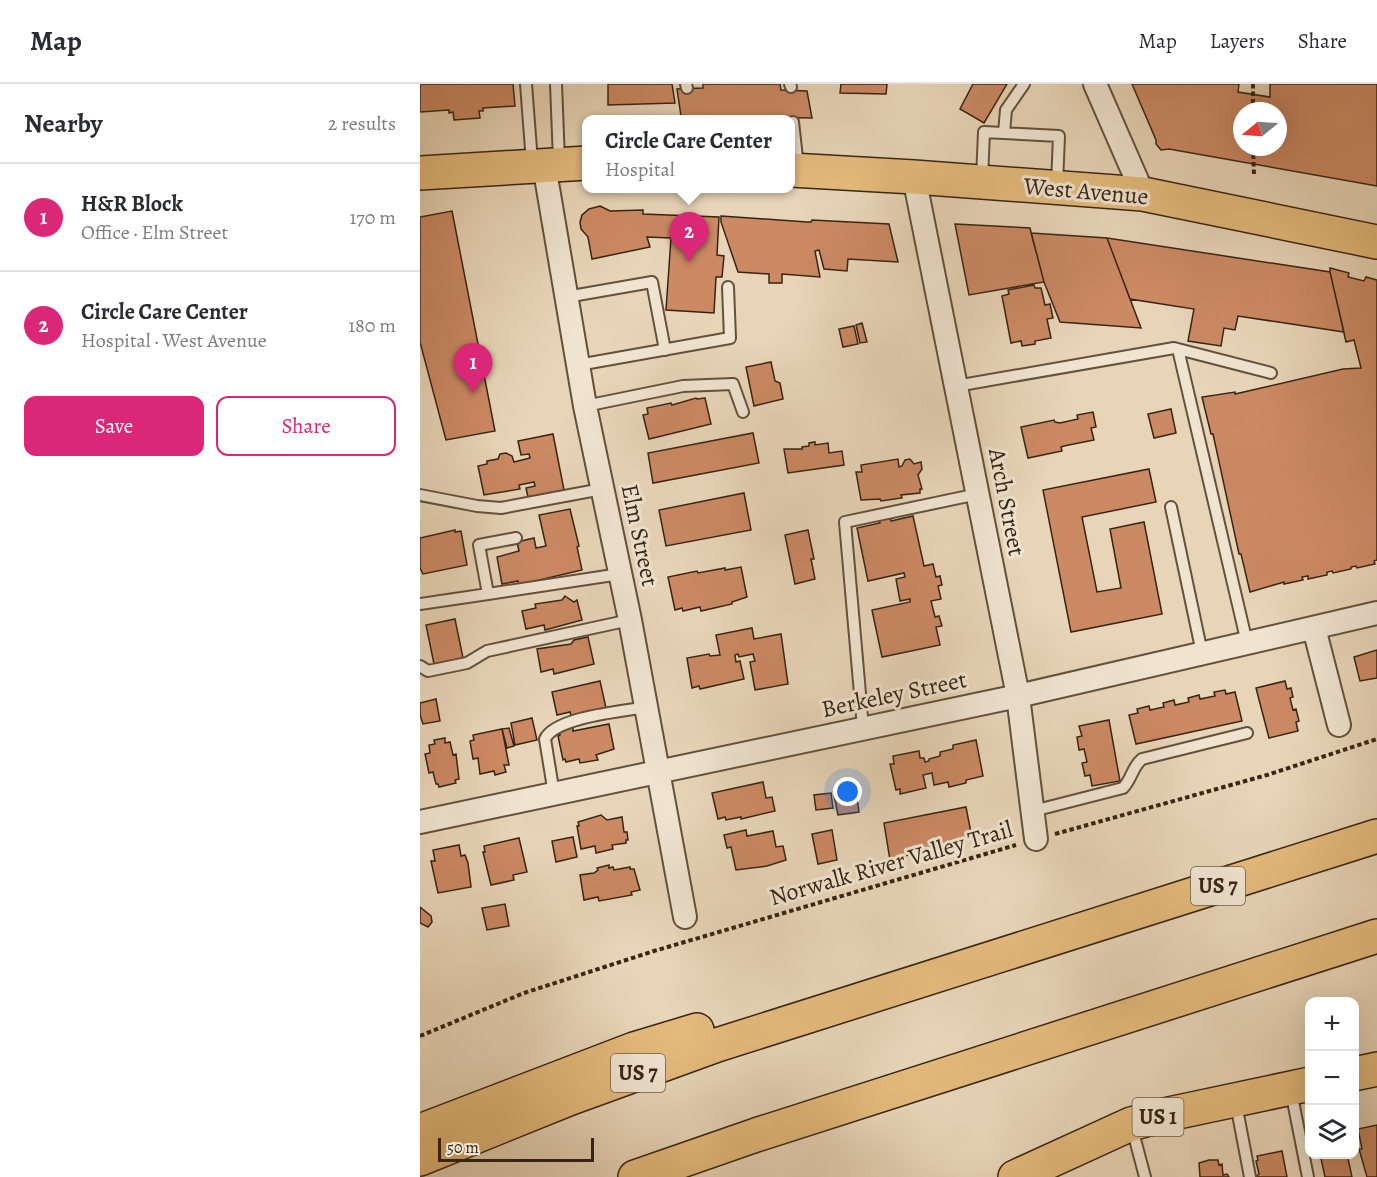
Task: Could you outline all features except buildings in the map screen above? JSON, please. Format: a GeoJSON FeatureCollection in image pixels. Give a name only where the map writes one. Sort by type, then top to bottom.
{"type":"FeatureCollection","features":[{"type":"Feature","properties":{"kind":"main road"},"geometry":{"type":"LineString","coordinates":[[420,173],[556,164]]}},
{"type":"Feature","properties":{"kind":"main road","name":"West Avenue"},"geometry":{"type":"LineString","coordinates":[[795,170],[1143,194],[1377,242]]}},
{"type":"Feature","properties":{"kind":"main road","name":"US 7"},"geometry":{"type":"LineString","coordinates":[[420,1159],[633,1075],[861,998],[1377,836]]}},
{"type":"Feature","properties":{"kind":"main road"},"geometry":{"type":"LineString","coordinates":[[635,1177],[903,1087],[1377,936]]}},
{"type":"Feature","properties":{"kind":"main road"},"geometry":{"type":"LineString","coordinates":[[420,1131],[633,1049],[728,1022],[861,998]]}},
{"type":"Feature","properties":{"kind":"main road"},"geometry":{"type":"LineString","coordinates":[[1359,1073],[1377,1069]]}},
{"type":"Feature","properties":{"kind":"main road","name":"US 1"},"geometry":{"type":"LineString","coordinates":[[1015,1177],[1131,1124],[1300,1086]]}},
{"type":"Feature","properties":{"kind":"main road"},"geometry":{"type":"LineString","coordinates":[[703,1177],[781,1150],[903,1087]]}},
{"type":"Feature","properties":{"kind":"street"},"geometry":{"type":"LineString","coordinates":[[1095,84],[1143,194]]}},
{"type":"Feature","properties":{"kind":"street","name":"Elm Street"},"geometry":{"type":"LineString","coordinates":[[556,164],[566,297],[585,406],[660,771],[685,917]]}},
{"type":"Feature","properties":{"kind":"street","name":"Arch Street"},"geometry":{"type":"LineString","coordinates":[[914,177],[1018,696],[1036,839]]}},
{"type":"Feature","properties":{"kind":"street","name":"Berkeley Street"},"geometry":{"type":"LineString","coordinates":[[420,822],[1018,696],[1377,613]]}},
{"type":"Feature","properties":{"kind":"street"},"geometry":{"type":"LineString","coordinates":[[1314,628],[1339,725]]}},
{"type":"Feature","properties":{"kind":"lane"},"geometry":{"type":"LineString","coordinates":[[526,84],[556,164]]}},
{"type":"Feature","properties":{"kind":"lane"},"geometry":{"type":"LineString","coordinates":[[556,84],[556,164]]}},
{"type":"Feature","properties":{"kind":"lane"},"geometry":{"type":"LineString","coordinates":[[1004,133],[1006,110],[1024,84]]}},
{"type":"Feature","properties":{"kind":"lane"},"geometry":{"type":"LineString","coordinates":[[982,182],[984,132],[1059,136],[1057,188]]}},
{"type":"Feature","properties":{"kind":"lane"},"geometry":{"type":"LineString","coordinates":[[566,297],[652,282],[665,350]]}},
{"type":"Feature","properties":{"kind":"lane"},"geometry":{"type":"LineString","coordinates":[[578,364],[730,338],[728,287]]}},
{"type":"Feature","properties":{"kind":"lane"},"geometry":{"type":"LineString","coordinates":[[956,386],[1178,348],[1271,373]]}},
{"type":"Feature","properties":{"kind":"lane"},"geometry":{"type":"LineString","coordinates":[[1178,348],[1247,643]]}},
{"type":"Feature","properties":{"kind":"lane"},"geometry":{"type":"LineString","coordinates":[[585,406],[683,386],[733,384],[743,412]]}},
{"type":"Feature","properties":{"kind":"lane"},"geometry":{"type":"LineString","coordinates":[[420,495],[477,506],[501,508],[602,489]]}},
{"type":"Feature","properties":{"kind":"lane"},"geometry":{"type":"LineString","coordinates":[[863,728],[845,522],[978,494]]}},
{"type":"Feature","properties":{"kind":"lane"},"geometry":{"type":"LineString","coordinates":[[1171,507],[1202,653]]}},
{"type":"Feature","properties":{"kind":"lane"},"geometry":{"type":"LineString","coordinates":[[488,594],[479,545],[516,538]]}},
{"type":"Feature","properties":{"kind":"lane"},"geometry":{"type":"LineString","coordinates":[[420,604],[620,574]]}},
{"type":"Feature","properties":{"kind":"lane"},"geometry":{"type":"LineString","coordinates":[[420,666],[428,671],[467,663],[487,651],[630,620]]}},
{"type":"Feature","properties":{"kind":"lane"},"geometry":{"type":"LineString","coordinates":[[554,794],[545,739],[550,732],[565,724],[586,718],[647,707]]}},
{"type":"Feature","properties":{"kind":"lane"},"geometry":{"type":"LineString","coordinates":[[1033,811],[1123,788],[1130,781],[1137,763],[1142,759],[1247,733]]}},
{"type":"Feature","properties":{"kind":"lane"},"geometry":{"type":"LineString","coordinates":[[1300,1086],[1308,1177]]}},
{"type":"Feature","properties":{"kind":"lane"},"geometry":{"type":"LineString","coordinates":[[1235,1100],[1250,1177]]}},
{"type":"Feature","properties":{"kind":"lane"},"geometry":{"type":"LineString","coordinates":[[1131,1124],[1145,1177]]}},
{"type":"Feature","properties":{"kind":"path"},"geometry":{"type":"LineString","coordinates":[[1253,84],[1253,102]]}},
{"type":"Feature","properties":{"kind":"path"},"geometry":{"type":"LineString","coordinates":[[1253,156],[1254,175]]}},
{"type":"Feature","properties":{"kind":"path","name":"Norwalk River Valley Trail"},"geometry":{"type":"LineString","coordinates":[[420,1036],[524,993],[654,951],[1036,839],[1268,775],[1377,740]]}},
{"type":"Feature","properties":{"kind":"place","name":"Circle Care Center"},"geometry":{"type":"Point","coordinates":[689,262]}},
{"type":"Feature","properties":{"kind":"place","name":"H&R Block"},"geometry":{"type":"Point","coordinates":[473,393]}}]}
